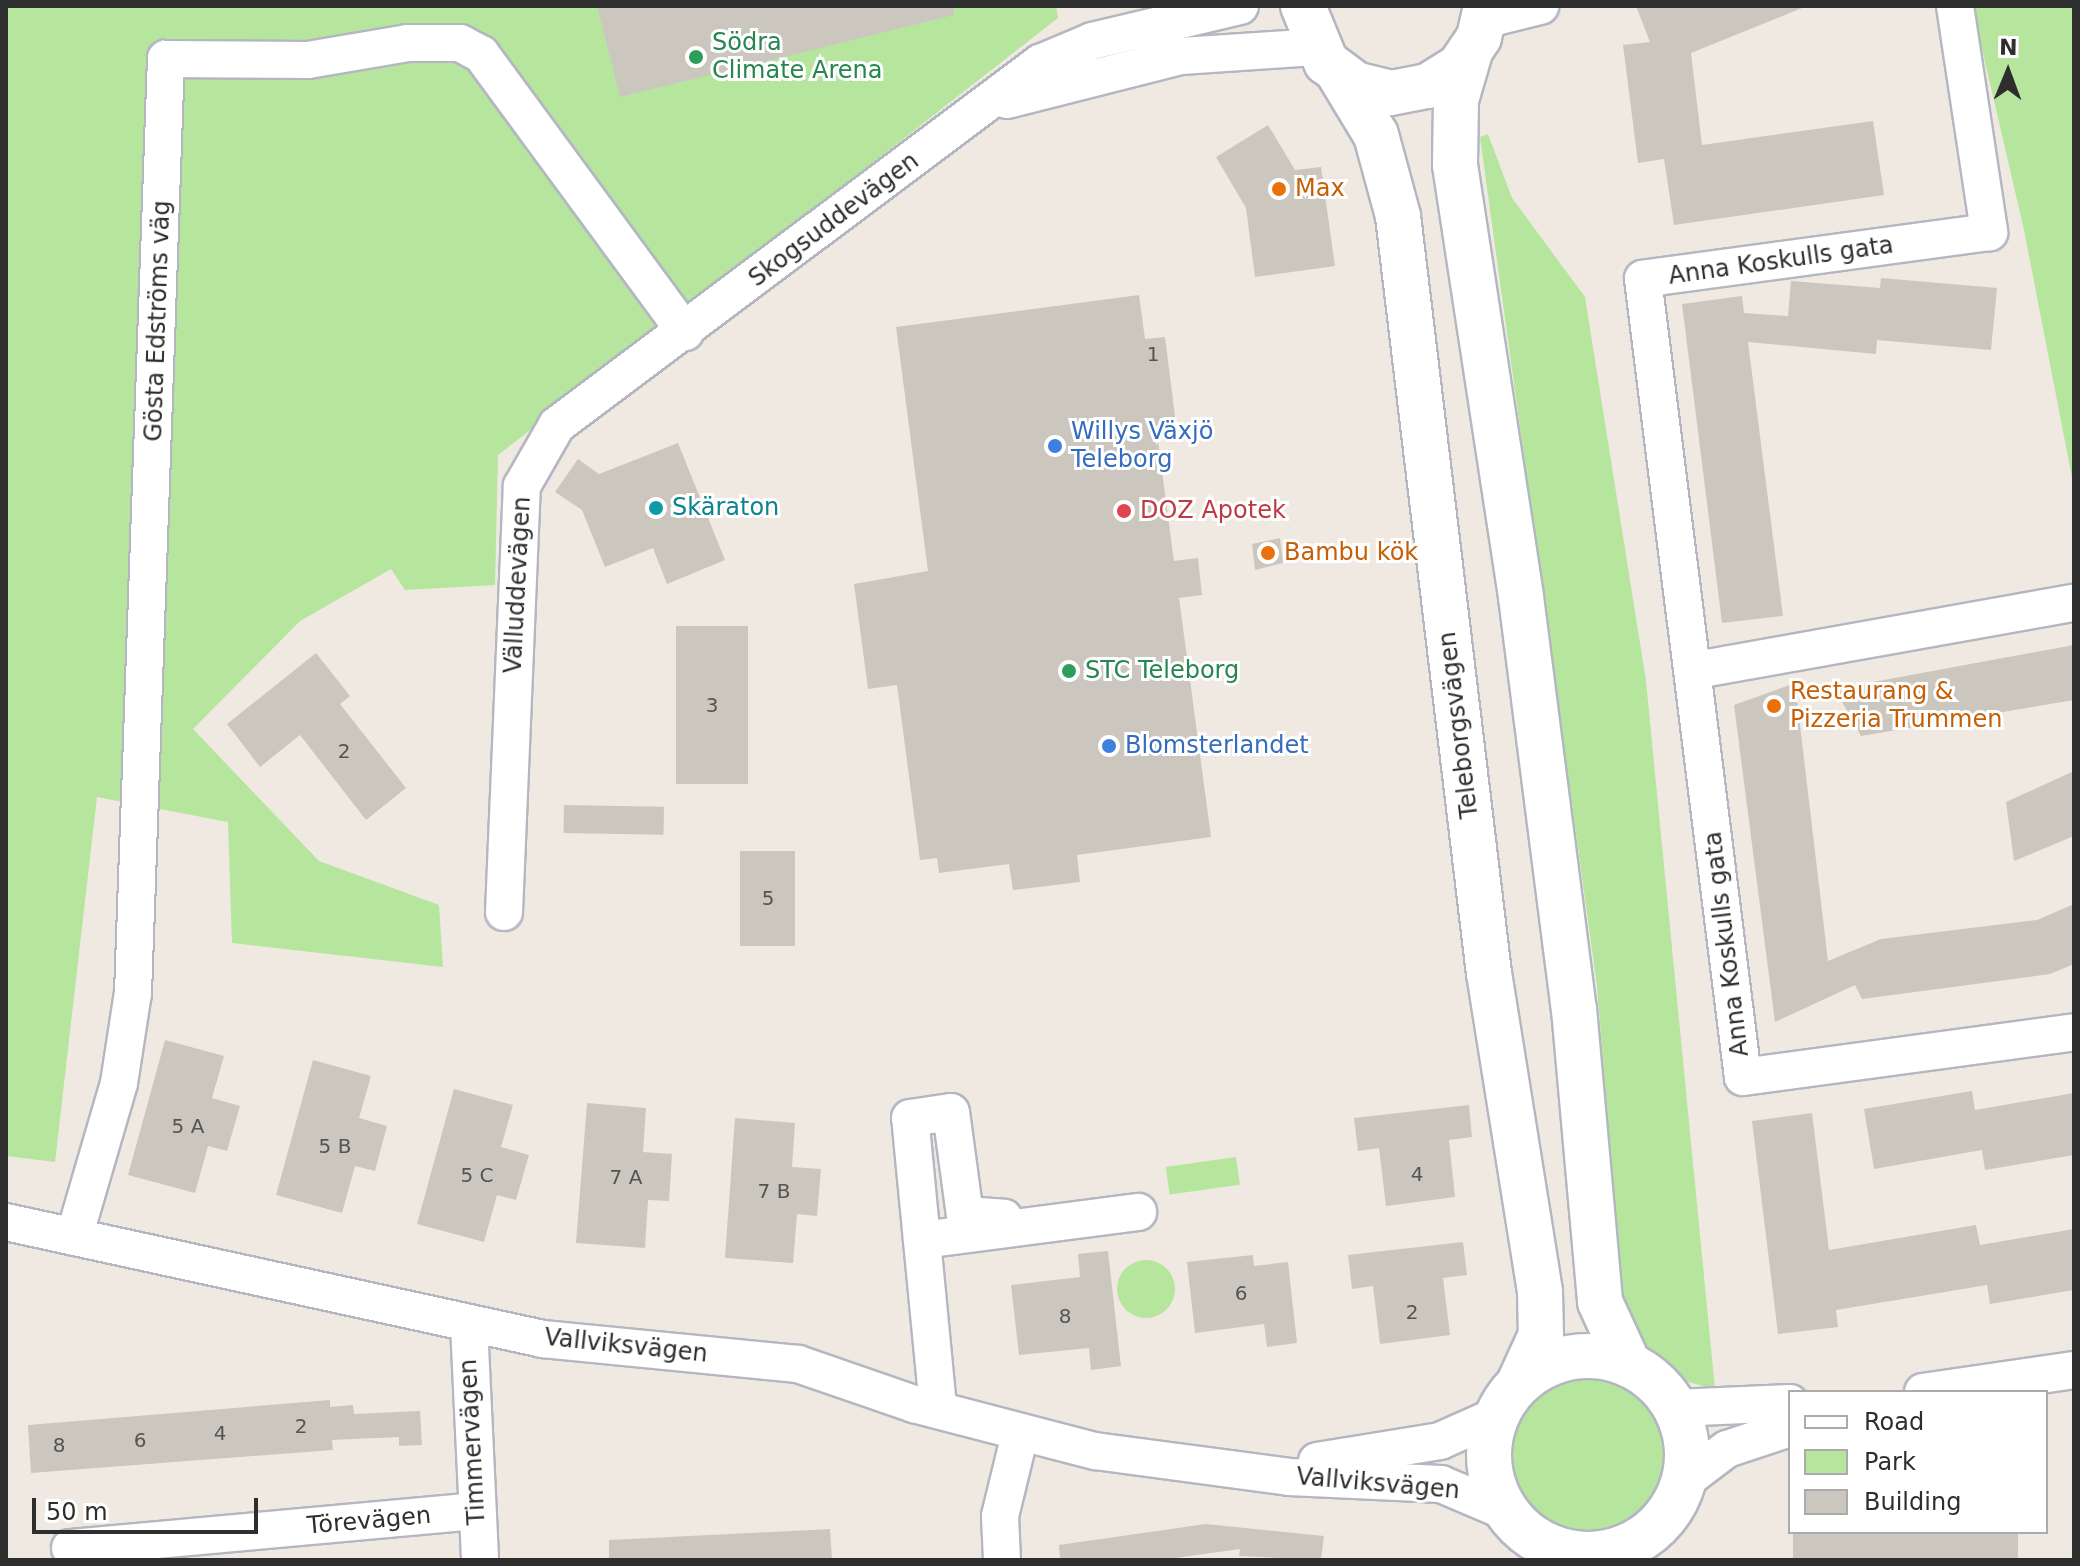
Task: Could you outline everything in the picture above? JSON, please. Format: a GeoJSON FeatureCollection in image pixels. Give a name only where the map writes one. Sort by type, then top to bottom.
{"type":"FeatureCollection","features":[{"type":"Feature","properties":{"kind":"main road"},"geometry":{"type":"LineString","coordinates":[[1319,42],[1373,90],[1410,92],[1444,78],[1480,26]]}},
{"type":"Feature","properties":{"kind":"main road"},"geometry":{"type":"LineString","coordinates":[[1480,26],[1456,100],[1455,165],[1531,676],[1574,1009],[1600,1302],[1629,1365],[1675,1408],[1686,1444],[1683,1482],[1646,1545],[1602,1553],[1551,1552],[1507,1512],[1489,1465],[1508,1399],[1571,1357],[1629,1365]]}},
{"type":"Feature","properties":{"kind":"main road","name":"Teleborgsvägen"},"geometry":{"type":"LineString","coordinates":[[1319,42],[1376,135],[1398,216],[1489,973],[1540,1292],[1541,1335],[1508,1399]]}},
{"type":"Feature","properties":{"kind":"street","name":"Skogsuddevägen"},"geometry":{"type":"LineString","coordinates":[[685,332],[1040,63],[1074,48],[1240,6]]}},
{"type":"Feature","properties":{"kind":"street"},"geometry":{"type":"LineString","coordinates":[[1480,26],[1540,6]]}},
{"type":"Feature","properties":{"kind":"street","name":"Anna Koskulls gata"},"geometry":{"type":"LineString","coordinates":[[1955,6],[1989,232],[1643,279],[1696,670],[1743,1077],[2074,1032]]}},
{"type":"Feature","properties":{"kind":"street","name":"Skogsuddevägen"},"geometry":{"type":"LineString","coordinates":[[983,109],[1181,56],[1319,42]]}},
{"type":"Feature","properties":{"kind":"street","name":"Gösta Edströms väg"},"geometry":{"type":"LineString","coordinates":[[74,1237],[119,1083],[133,993],[166,59],[308,60],[407,43],[460,43],[481,54],[685,332]]}},
{"type":"Feature","properties":{"kind":"street","name":"Välluddevägen"},"geometry":{"type":"LineString","coordinates":[[504,912],[522,486],[557,425],[685,332]]}},
{"type":"Feature","properties":{"kind":"street"},"geometry":{"type":"LineString","coordinates":[[1696,670],[2074,603]]}},
{"type":"Feature","properties":{"kind":"street"},"geometry":{"type":"LineString","coordinates":[[938,1407],[910,1118],[951,1112],[965,1215],[1004,1218]]}},
{"type":"Feature","properties":{"kind":"street"},"geometry":{"type":"LineString","coordinates":[[922,1240],[1138,1212]]}},
{"type":"Feature","properties":{"kind":"street","name":"Vallviksvägen"},"geometry":{"type":"LineString","coordinates":[[6,1222],[469,1325],[798,1364],[1020,1434],[1244,1468],[1441,1484],[1507,1512]]}},
{"type":"Feature","properties":{"kind":"street","name":"Timmervägen"},"geometry":{"type":"LineString","coordinates":[[469,1325],[480,1560]]}},
{"type":"Feature","properties":{"kind":"street"},"geometry":{"type":"LineString","coordinates":[[1937,1390],[2074,1370]]}},
{"type":"Feature","properties":{"kind":"street","name":"Vallviksvägen"},"geometry":{"type":"LineString","coordinates":[[1244,1468],[1387,1452],[1440,1441],[1508,1399]]}},
{"type":"Feature","properties":{"kind":"street"},"geometry":{"type":"LineString","coordinates":[[1675,1408],[1788,1403]]}},
{"type":"Feature","properties":{"kind":"street"},"geometry":{"type":"LineString","coordinates":[[1683,1482],[1727,1449],[1788,1429]]}},
{"type":"Feature","properties":{"kind":"street"},"geometry":{"type":"LineString","coordinates":[[1002,1560],[1000,1516],[1020,1434]]}},
{"type":"Feature","properties":{"kind":"street","name":"Törevägen"},"geometry":{"type":"LineString","coordinates":[[70,1548],[476,1511]]}},
{"type":"Feature","properties":{"kind":"green space"},"geometry":{"type":"Polygon","coordinates":[[[6,6],[1056,6],[1058,18],[498,455],[495,585],[405,590],[391,569],[300,621],[193,729],[319,861],[439,905],[443,967],[232,943],[228,822],[97,797],[55,1162],[6,1156],[6,6]]]}},
{"type":"Feature","properties":{"kind":"green space"},"geometry":{"type":"Polygon","coordinates":[[[1972,6],[2074,6],[2074,488],[2024,230],[1972,6]]]}},
{"type":"Feature","properties":{"kind":"green space"},"geometry":{"type":"Polygon","coordinates":[[[1488,134],[1512,198],[1585,297],[1646,681],[1715,1389],[1669,1377],[1636,1340],[1623,1310],[1597,986],[1480,137],[1488,134]]]}},
{"type":"Feature","properties":{"kind":"green space"},"geometry":{"type":"Polygon","coordinates":[[[1236,1157],[1240,1185],[1170,1195],[1166,1167],[1236,1157]]]}},
{"type":"Feature","properties":{"kind":"green space"},"geometry":{"type":"Polygon","coordinates":[[[1146,1260],[1166,1269],[1175,1289],[1166,1309],[1146,1318],[1126,1309],[1117,1289],[1126,1269],[1146,1260]]]}},
{"type":"Feature","properties":{"kind":"green space"},"geometry":{"type":"Polygon","coordinates":[[[1589,1373],[1620,1379],[1647,1397],[1665,1424],[1671,1455],[1665,1486],[1647,1513],[1620,1531],[1589,1537],[1558,1531],[1531,1513],[1513,1486],[1507,1455],[1513,1424],[1531,1397],[1558,1379],[1589,1373]]]}},
{"type":"Feature","properties":{"kind":"building","name":"Södra Climate Arena"},"geometry":{"type":"Polygon","coordinates":[[[597,6],[953,6],[954,15],[620,97],[597,6]]]}},
{"type":"Feature","properties":{"kind":"building"},"geometry":{"type":"Polygon","coordinates":[[[1636,6],[1807,6],[1691,53],[1702,145],[1873,121],[1884,195],[1674,225],[1664,159],[1638,163],[1623,45],[1650,42],[1636,6]]]}},
{"type":"Feature","properties":{"kind":"building","name":"Max"},"geometry":{"type":"Polygon","coordinates":[[[1268,125],[1295,170],[1321,167],[1335,266],[1255,277],[1246,208],[1216,157],[1268,125]]]}},
{"type":"Feature","properties":{"kind":"building"},"geometry":{"type":"Polygon","coordinates":[[[1881,278],[1997,288],[1991,350],[1877,340],[1876,354],[1748,342],[1783,616],[1722,623],[1682,304],[1742,296],[1744,313],[1788,316],[1791,281],[1880,288],[1881,278]]]}},
{"type":"Feature","properties":{"kind":"building"},"geometry":{"type":"Polygon","coordinates":[[[1139,295],[1145,339],[1165,337],[1177,432],[1157,434],[1174,561],[1198,558],[1202,595],[1179,598],[1211,837],[1077,855],[1080,882],[1013,890],[1009,864],[939,873],[937,858],[920,860],[897,685],[868,689],[854,584],[928,571],[896,327],[1139,295]]]}},
{"type":"Feature","properties":{"kind":"building","name":"Skäraton"},"geometry":{"type":"Polygon","coordinates":[[[678,443],[725,560],[667,584],[653,548],[605,567],[582,510],[555,492],[578,459],[599,474],[678,443]]]}},
{"type":"Feature","properties":{"kind":"building","name":"Bambu kök"},"geometry":{"type":"Polygon","coordinates":[[[1280,538],[1283,563],[1255,570],[1252,544],[1280,538]]]}},
{"type":"Feature","properties":{"kind":"building"},"geometry":{"type":"Polygon","coordinates":[[[676,626],[748,626],[748,784],[676,784],[676,626]]]}},
{"type":"Feature","properties":{"kind":"building"},"geometry":{"type":"Polygon","coordinates":[[[2074,645],[2074,700],[1861,736],[1835,689],[2074,645]]]}},
{"type":"Feature","properties":{"kind":"building"},"geometry":{"type":"Polygon","coordinates":[[[316,653],[350,696],[340,704],[406,788],[366,820],[300,735],[260,767],[227,724],[316,653]]]}},
{"type":"Feature","properties":{"kind":"building"},"geometry":{"type":"Polygon","coordinates":[[[1795,683],[1828,961],[1881,939],[2037,920],[2074,904],[2074,964],[2050,974],[1862,999],[1855,985],[1775,1022],[1734,705],[1795,683]]]}},
{"type":"Feature","properties":{"kind":"building"},"geometry":{"type":"Polygon","coordinates":[[[2074,771],[2074,836],[2014,861],[2006,802],[2074,771]]]}},
{"type":"Feature","properties":{"kind":"building"},"geometry":{"type":"Polygon","coordinates":[[[564,805],[664,807],[663,835],[564,833],[564,805]]]}},
{"type":"Feature","properties":{"kind":"building"},"geometry":{"type":"Polygon","coordinates":[[[740,851],[795,851],[795,946],[740,946],[740,851]]]}},
{"type":"Feature","properties":{"kind":"building"},"geometry":{"type":"Polygon","coordinates":[[[165,1040],[224,1056],[212,1098],[240,1106],[227,1151],[208,1146],[195,1193],[128,1175],[165,1040]]]}},
{"type":"Feature","properties":{"kind":"building"},"geometry":{"type":"Polygon","coordinates":[[[313,1060],[371,1076],[359,1118],[387,1126],[375,1171],[355,1166],[342,1213],[276,1195],[313,1060]]]}},
{"type":"Feature","properties":{"kind":"building"},"geometry":{"type":"Polygon","coordinates":[[[454,1089],[513,1105],[501,1147],[529,1155],[516,1200],[497,1195],[484,1242],[417,1224],[454,1089]]]}},
{"type":"Feature","properties":{"kind":"building"},"geometry":{"type":"Polygon","coordinates":[[[1972,1091],[1975,1110],[2074,1093],[2074,1155],[1985,1170],[1982,1150],[1874,1169],[1864,1109],[1972,1091]]]}},
{"type":"Feature","properties":{"kind":"building"},"geometry":{"type":"Polygon","coordinates":[[[587,1103],[646,1108],[643,1152],[672,1154],[669,1201],[648,1200],[645,1248],[576,1243],[587,1103]]]}},
{"type":"Feature","properties":{"kind":"building"},"geometry":{"type":"Polygon","coordinates":[[[1469,1105],[1472,1137],[1449,1140],[1455,1197],[1386,1206],[1379,1148],[1358,1151],[1354,1118],[1469,1105]]]}},
{"type":"Feature","properties":{"kind":"building"},"geometry":{"type":"Polygon","coordinates":[[[1812,1113],[1829,1250],[1976,1225],[1980,1245],[2074,1229],[2074,1290],[1990,1304],[1987,1285],[1836,1310],[1838,1327],[1778,1334],[1752,1121],[1812,1113]]]}},
{"type":"Feature","properties":{"kind":"building"},"geometry":{"type":"Polygon","coordinates":[[[735,1118],[795,1123],[792,1167],[821,1169],[817,1216],[797,1214],[793,1263],[725,1258],[735,1118]]]}},
{"type":"Feature","properties":{"kind":"building"},"geometry":{"type":"Polygon","coordinates":[[[1463,1242],[1467,1275],[1443,1278],[1450,1335],[1380,1344],[1373,1286],[1352,1289],[1348,1255],[1463,1242]]]}},
{"type":"Feature","properties":{"kind":"building"},"geometry":{"type":"Polygon","coordinates":[[[1108,1251],[1121,1366],[1091,1370],[1089,1348],[1019,1355],[1011,1285],[1080,1277],[1078,1254],[1108,1251]]]}},
{"type":"Feature","properties":{"kind":"building"},"geometry":{"type":"Polygon","coordinates":[[[1253,1255],[1254,1266],[1288,1262],[1297,1343],[1267,1347],[1264,1324],[1195,1333],[1187,1262],[1253,1255]]]}},
{"type":"Feature","properties":{"kind":"building"},"geometry":{"type":"Polygon","coordinates":[[[330,1400],[330,1407],[353,1405],[354,1414],[420,1411],[422,1445],[399,1446],[399,1437],[332,1440],[333,1450],[31,1473],[28,1425],[330,1400]]]}},
{"type":"Feature","properties":{"kind":"building"},"geometry":{"type":"Polygon","coordinates":[[[1206,1524],[1324,1536],[1321,1560],[1239,1556],[1240,1549],[1161,1560],[1060,1560],[1059,1545],[1206,1524]]]}},
{"type":"Feature","properties":{"kind":"building"},"geometry":{"type":"Polygon","coordinates":[[[830,1529],[832,1560],[609,1560],[609,1540],[830,1529]]]}},
{"type":"Feature","properties":{"kind":"building"},"geometry":{"type":"Polygon","coordinates":[[[1793,1534],[2018,1534],[2018,1560],[1793,1560],[1793,1534]]]}},
{"type":"Feature","properties":{"kind":"place","name":"Södra Climate Arena"},"geometry":{"type":"Point","coordinates":[696,57]}},
{"type":"Feature","properties":{"kind":"place","name":"Max"},"geometry":{"type":"Point","coordinates":[1279,189]}},
{"type":"Feature","properties":{"kind":"place","name":"Willys Växjö Teleborg"},"geometry":{"type":"Point","coordinates":[1055,446]}},
{"type":"Feature","properties":{"kind":"place","name":"Skäraton"},"geometry":{"type":"Point","coordinates":[656,508]}},
{"type":"Feature","properties":{"kind":"place","name":"DOZ Apotek"},"geometry":{"type":"Point","coordinates":[1124,511]}},
{"type":"Feature","properties":{"kind":"place","name":"Bambu kök"},"geometry":{"type":"Point","coordinates":[1268,553]}},
{"type":"Feature","properties":{"kind":"place","name":"STC Teleborg"},"geometry":{"type":"Point","coordinates":[1069,671]}},
{"type":"Feature","properties":{"kind":"place","name":"Restaurang & Pizzeria Trummen"},"geometry":{"type":"Point","coordinates":[1774,706]}},
{"type":"Feature","properties":{"kind":"place","name":"Blomsterlandet"},"geometry":{"type":"Point","coordinates":[1109,746]}}]}
